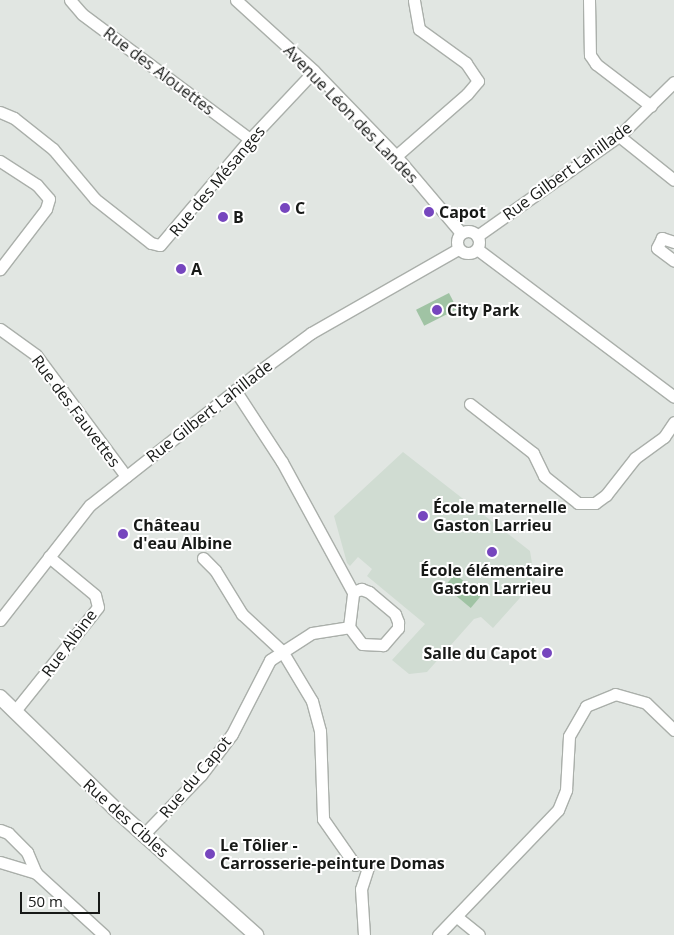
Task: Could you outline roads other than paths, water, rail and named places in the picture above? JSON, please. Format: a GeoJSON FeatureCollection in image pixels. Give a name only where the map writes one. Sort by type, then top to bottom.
{"type":"FeatureCollection","features":[{"type":"Feature","properties":{"kind":"street","name":"Rue des Alouettes"},"geometry":{"type":"LineString","coordinates":[[70,0],[82,14],[250,139]]}},
{"type":"Feature","properties":{"kind":"street","name":"Avenue Léon des Landes"},"geometry":{"type":"LineString","coordinates":[[236,0],[314,71],[396,156],[461,233]]}},
{"type":"Feature","properties":{"kind":"street"},"geometry":{"type":"LineString","coordinates":[[396,156],[467,94],[478,81],[466,63],[418,29],[414,0]]}},
{"type":"Feature","properties":{"kind":"street"},"geometry":{"type":"LineString","coordinates":[[589,0],[590,55],[596,64],[651,106]]}},
{"type":"Feature","properties":{"kind":"street","name":"Rue des Mésanges"},"geometry":{"type":"LineString","coordinates":[[0,112],[14,118],[53,149],[95,199],[151,243],[160,245],[250,139],[314,71]]}},
{"type":"Feature","properties":{"kind":"street","name":"Rue Gilbert Lahillade"},"geometry":{"type":"LineString","coordinates":[[478,236],[619,136],[674,82]]}},
{"type":"Feature","properties":{"kind":"street"},"geometry":{"type":"LineString","coordinates":[[619,136],[674,180]]}},
{"type":"Feature","properties":{"kind":"street"},"geometry":{"type":"LineString","coordinates":[[0,160],[37,185],[49,199],[46,209],[0,269]]}},
{"type":"Feature","properties":{"kind":"street"},"geometry":{"type":"LineString","coordinates":[[470,231],[478,236],[477,249],[468,253],[458,249],[457,238],[461,233],[470,231]]}},
{"type":"Feature","properties":{"kind":"street"},"geometry":{"type":"LineString","coordinates":[[674,242],[662,238],[657,248],[674,261]]}},
{"type":"Feature","properties":{"kind":"street","name":"Rue Gilbert Lahillade"},"geometry":{"type":"LineString","coordinates":[[0,620],[90,505],[235,390],[311,333],[458,249]]}},
{"type":"Feature","properties":{"kind":"street"},"geometry":{"type":"LineString","coordinates":[[477,249],[674,397]]}},
{"type":"Feature","properties":{"kind":"street","name":"Rue des Fauvettes"},"geometry":{"type":"LineString","coordinates":[[0,329],[36,355],[126,476]]}},
{"type":"Feature","properties":{"kind":"street"},"geometry":{"type":"LineString","coordinates":[[235,390],[282,462],[353,592],[348,627],[362,644],[383,645],[398,628],[395,614],[369,592],[361,589],[353,592]]}},
{"type":"Feature","properties":{"kind":"street"},"geometry":{"type":"LineString","coordinates":[[470,404],[533,453],[544,476],[578,503],[595,503],[606,495],[635,458],[664,437],[674,422]]}},
{"type":"Feature","properties":{"kind":"street","name":"Rue Albine"},"geometry":{"type":"LineString","coordinates":[[14,712],[98,607],[95,595],[49,557]]}},
{"type":"Feature","properties":{"kind":"street"},"geometry":{"type":"LineString","coordinates":[[203,558],[215,570],[242,614],[282,650],[312,701],[320,732],[324,820],[355,865]]}},
{"type":"Feature","properties":{"kind":"street","name":"Rue du Capot"},"geometry":{"type":"LineString","coordinates":[[143,835],[200,775],[232,734],[258,678],[270,660],[282,650],[312,633],[348,627]]}},
{"type":"Feature","properties":{"kind":"street"},"geometry":{"type":"LineString","coordinates":[[438,935],[558,810],[566,790],[569,736],[586,706],[615,694],[646,703],[674,730]]}},
{"type":"Feature","properties":{"kind":"street","name":"Rue des Cibles"},"geometry":{"type":"LineString","coordinates":[[0,697],[143,835],[256,935]]}},
{"type":"Feature","properties":{"kind":"street"},"geometry":{"type":"LineString","coordinates":[[0,830],[8,832],[27,852],[36,873],[104,935]]}},
{"type":"Feature","properties":{"kind":"street"},"geometry":{"type":"LineString","coordinates":[[0,862],[36,873]]}},
{"type":"Feature","properties":{"kind":"street"},"geometry":{"type":"LineString","coordinates":[[364,935],[361,889],[368,867]]}},
{"type":"Feature","properties":{"kind":"street"},"geometry":{"type":"LineString","coordinates":[[457,917],[478,935]]}},
{"type":"Feature","properties":{"kind":"place","name":"C"},"geometry":{"type":"Point","coordinates":[285,208]}},
{"type":"Feature","properties":{"kind":"place","name":"Capot"},"geometry":{"type":"Point","coordinates":[429,212]}},
{"type":"Feature","properties":{"kind":"place","name":"B"},"geometry":{"type":"Point","coordinates":[223,217]}},
{"type":"Feature","properties":{"kind":"place","name":"A"},"geometry":{"type":"Point","coordinates":[181,269]}},
{"type":"Feature","properties":{"kind":"place","name":"City Park"},"geometry":{"type":"Point","coordinates":[437,310]}},
{"type":"Feature","properties":{"kind":"place","name":"École maternelle Gaston Larrieu"},"geometry":{"type":"Point","coordinates":[423,516]}},
{"type":"Feature","properties":{"kind":"place","name":"Château d'eau Albine"},"geometry":{"type":"Point","coordinates":[123,534]}},
{"type":"Feature","properties":{"kind":"place","name":"École élémentaire Gaston Larrieu"},"geometry":{"type":"Point","coordinates":[492,552]}},
{"type":"Feature","properties":{"kind":"place","name":"Salle du Capot"},"geometry":{"type":"Point","coordinates":[547,653]}},
{"type":"Feature","properties":{"kind":"place","name":"Le Tôlier - Carrosserie-peinture Domas"},"geometry":{"type":"Point","coordinates":[210,854]}}]}
